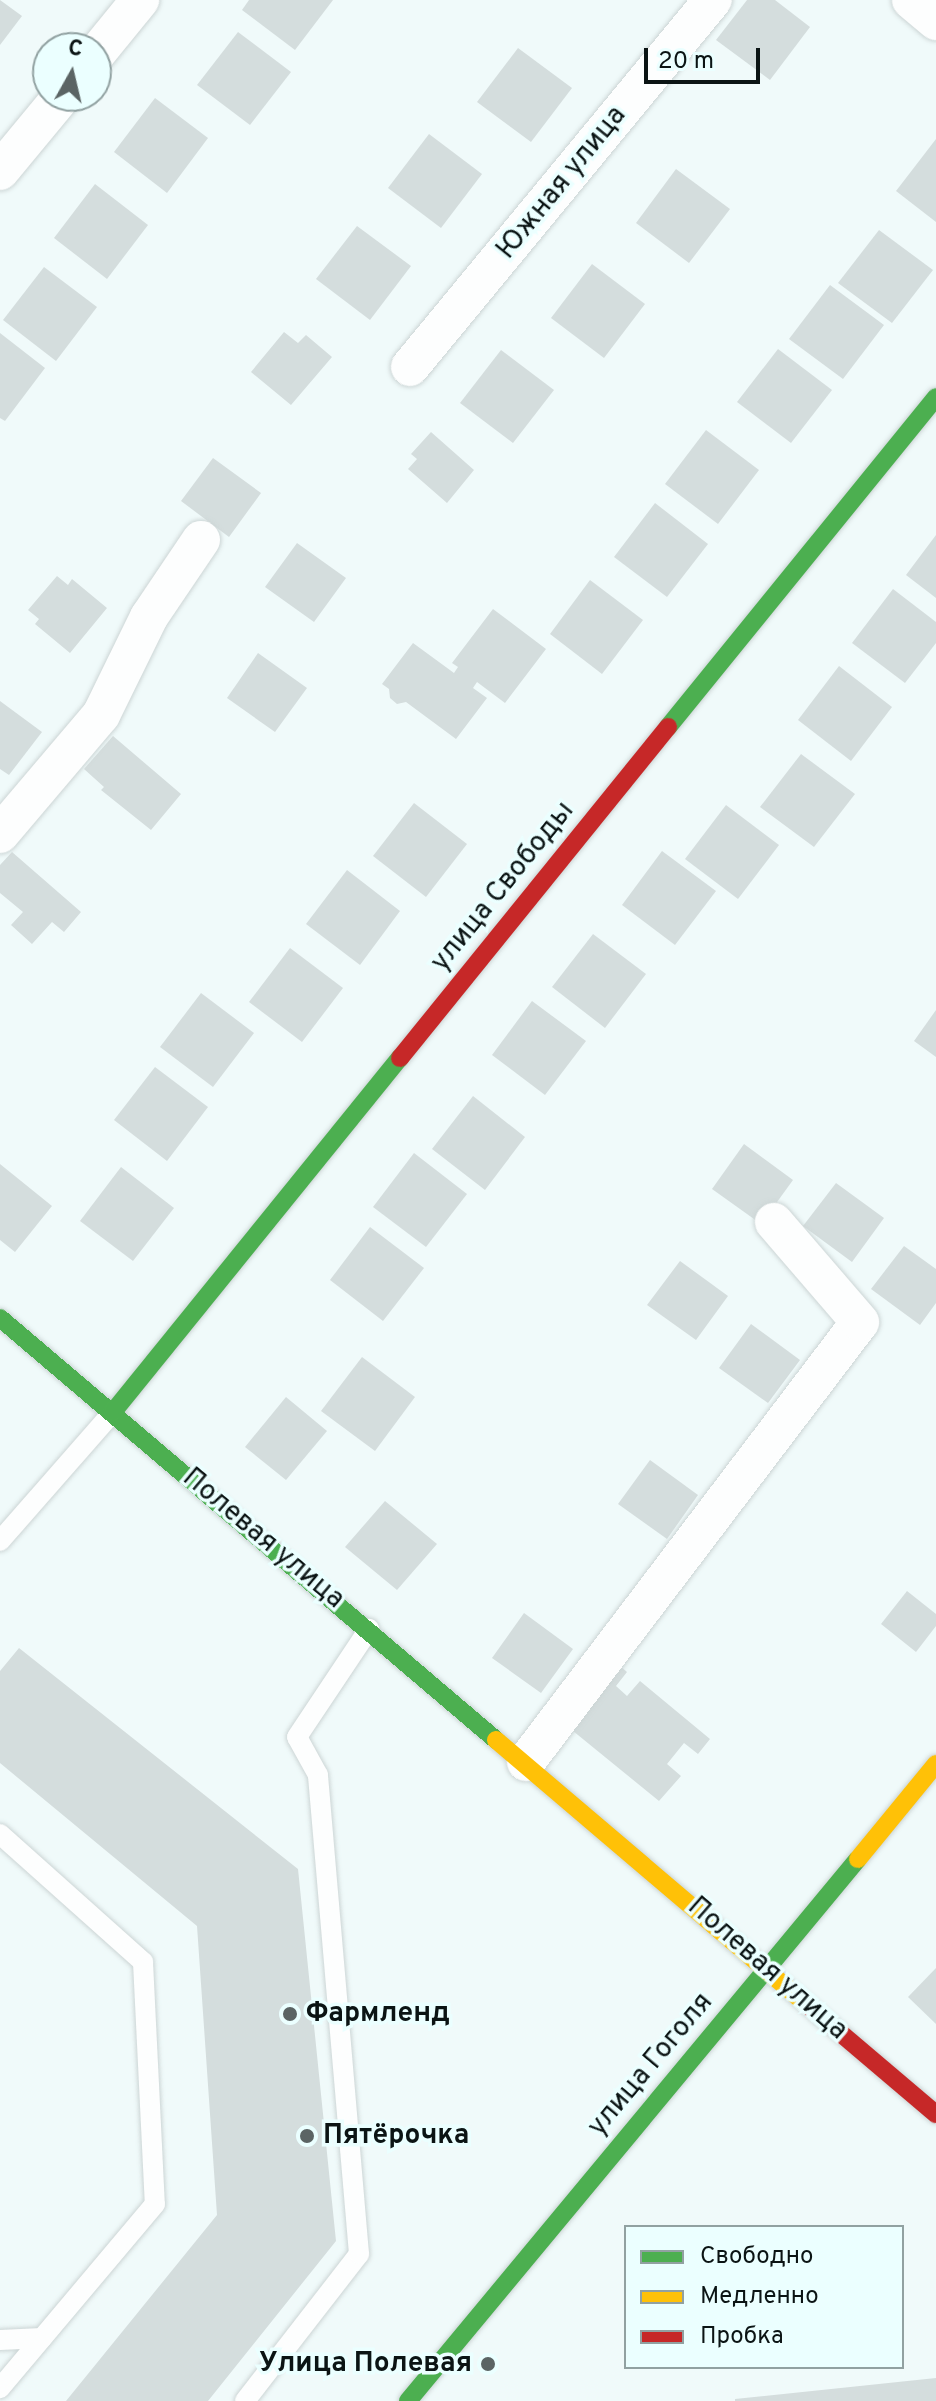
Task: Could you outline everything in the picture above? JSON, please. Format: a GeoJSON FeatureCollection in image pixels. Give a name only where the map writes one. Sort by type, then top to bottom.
{"type":"FeatureCollection","features":[{"type":"Feature","properties":{"kind":"street"},"geometry":{"type":"LineString","coordinates":[[112,34],[140,0]]}},
{"type":"Feature","properties":{"kind":"street","name":"Южная улица"},"geometry":{"type":"LineString","coordinates":[[410,367],[713,0]]}},
{"type":"Feature","properties":{"kind":"street"},"geometry":{"type":"LineString","coordinates":[[911,0],[936,21]]}},
{"type":"Feature","properties":{"kind":"street"},"geometry":{"type":"LineString","coordinates":[[0,171],[49,112]]}},
{"type":"Feature","properties":{"kind":"street","name":"улица Свободы"},"geometry":{"type":"LineString","coordinates":[[113,1412],[936,397]]}},
{"type":"Feature","properties":{"kind":"street"},"geometry":{"type":"LineString","coordinates":[[0,834],[101,715],[149,617],[201,540]]}},
{"type":"Feature","properties":{"kind":"street"},"geometry":{"type":"LineString","coordinates":[[526,1762],[860,1322],[774,1222]]}},
{"type":"Feature","properties":{"kind":"street","name":"Полевая улица"},"geometry":{"type":"LineString","coordinates":[[0,1318],[526,1762],[936,2114]]}},
{"type":"Feature","properties":{"kind":"street","name":"улица Гоголя"},"geometry":{"type":"LineString","coordinates":[[408,2401],[936,1764]]}},
{"type":"Feature","properties":{"kind":"lane"},"geometry":{"type":"LineString","coordinates":[[0,1541],[113,1412]]}},
{"type":"Feature","properties":{"kind":"lane"},"geometry":{"type":"LineString","coordinates":[[245,2401],[359,2254],[318,1775],[297,1737],[369,1629]]}},
{"type":"Feature","properties":{"kind":"lane"},"geometry":{"type":"LineString","coordinates":[[0,1834],[143,1962],[155,2204],[0,2388]]}},
{"type":"Feature","properties":{"kind":"lane"},"geometry":{"type":"LineString","coordinates":[[0,2340],[42,2338]]}},
{"type":"Feature","properties":{"kind":"building"},"geometry":{"type":"Polygon","coordinates":[[[0,0],[22,16],[0,45],[0,0]]]}},
{"type":"Feature","properties":{"kind":"building"},"geometry":{"type":"Polygon","coordinates":[[[249,0],[333,0],[295,50],[242,10],[249,0]]]}},
{"type":"Feature","properties":{"kind":"building"},"geometry":{"type":"Polygon","coordinates":[[[747,0],[775,0],[810,27],[770,80],[716,40],[747,0]]]}},
{"type":"Feature","properties":{"kind":"building"},"geometry":{"type":"Polygon","coordinates":[[[238,32],[291,72],[250,125],[197,85],[238,32]]]}},
{"type":"Feature","properties":{"kind":"building"},"geometry":{"type":"Polygon","coordinates":[[[518,48],[572,88],[531,142],[477,102],[518,48]]]}},
{"type":"Feature","properties":{"kind":"building"},"geometry":{"type":"Polygon","coordinates":[[[155,98],[208,138],[167,193],[114,152],[155,98]]]}},
{"type":"Feature","properties":{"kind":"building"},"geometry":{"type":"Polygon","coordinates":[[[429,134],[482,174],[441,228],[388,188],[429,134]]]}},
{"type":"Feature","properties":{"kind":"building"},"geometry":{"type":"Polygon","coordinates":[[[936,139],[936,222],[896,191],[936,139]]]}},
{"type":"Feature","properties":{"kind":"building"},"geometry":{"type":"Polygon","coordinates":[[[676,169],[730,209],[689,263],[636,223],[676,169]]]}},
{"type":"Feature","properties":{"kind":"building"},"geometry":{"type":"Polygon","coordinates":[[[95,184],[148,225],[107,279],[54,238],[95,184]]]}},
{"type":"Feature","properties":{"kind":"building"},"geometry":{"type":"Polygon","coordinates":[[[357,226],[411,266],[370,320],[316,279],[357,226]]]}},
{"type":"Feature","properties":{"kind":"building"},"geometry":{"type":"Polygon","coordinates":[[[879,230],[933,270],[892,323],[838,283],[879,230]]]}},
{"type":"Feature","properties":{"kind":"building"},"geometry":{"type":"Polygon","coordinates":[[[592,264],[645,304],[604,358],[551,318],[592,264]]]}},
{"type":"Feature","properties":{"kind":"building"},"geometry":{"type":"Polygon","coordinates":[[[44,267],[97,307],[56,361],[3,320],[44,267]]]}},
{"type":"Feature","properties":{"kind":"building"},"geometry":{"type":"Polygon","coordinates":[[[830,285],[884,325],[843,379],[789,339],[830,285]]]}},
{"type":"Feature","properties":{"kind":"building"},"geometry":{"type":"Polygon","coordinates":[[[284,332],[298,343],[306,335],[332,357],[291,405],[251,372],[284,332]]]}},
{"type":"Feature","properties":{"kind":"building"},"geometry":{"type":"Polygon","coordinates":[[[0,333],[45,368],[5,421],[0,418],[0,333]]]}},
{"type":"Feature","properties":{"kind":"building"},"geometry":{"type":"Polygon","coordinates":[[[778,349],[832,390],[791,443],[737,402],[778,349]]]}},
{"type":"Feature","properties":{"kind":"building"},"geometry":{"type":"Polygon","coordinates":[[[501,350],[554,390],[513,443],[460,403],[501,350]]]}},
{"type":"Feature","properties":{"kind":"building"},"geometry":{"type":"Polygon","coordinates":[[[706,430],[759,470],[718,524],[665,484],[706,430]]]}},
{"type":"Feature","properties":{"kind":"building"},"geometry":{"type":"Polygon","coordinates":[[[431,432],[474,470],[447,503],[408,469],[417,459],[411,454],[431,432]]]}},
{"type":"Feature","properties":{"kind":"building"},"geometry":{"type":"Polygon","coordinates":[[[213,458],[261,493],[229,537],[181,501],[213,458]]]}},
{"type":"Feature","properties":{"kind":"building"},"geometry":{"type":"Polygon","coordinates":[[[655,503],[708,544],[667,597],[614,557],[655,503]]]}},
{"type":"Feature","properties":{"kind":"building"},"geometry":{"type":"Polygon","coordinates":[[[936,535],[936,598],[906,575],[936,535]]]}},
{"type":"Feature","properties":{"kind":"building"},"geometry":{"type":"Polygon","coordinates":[[[297,543],[346,578],[314,622],[265,587],[297,543]]]}},
{"type":"Feature","properties":{"kind":"building"},"geometry":{"type":"Polygon","coordinates":[[[57,576],[68,585],[72,579],[107,608],[70,653],[35,624],[39,619],[28,610],[57,576]]]}},
{"type":"Feature","properties":{"kind":"building"},"geometry":{"type":"Polygon","coordinates":[[[590,580],[643,620],[602,674],[550,634],[590,580]]]}},
{"type":"Feature","properties":{"kind":"building"},"geometry":{"type":"Polygon","coordinates":[[[893,589],[936,622],[936,643],[905,683],[852,643],[893,589]]]}},
{"type":"Feature","properties":{"kind":"building"},"geometry":{"type":"Polygon","coordinates":[[[493,609],[546,649],[505,703],[477,682],[473,688],[487,698],[456,739],[406,702],[397,704],[390,698],[389,689],[382,684],[413,643],[454,673],[458,667],[452,663],[493,609]]]}},
{"type":"Feature","properties":{"kind":"building"},"geometry":{"type":"Polygon","coordinates":[[[258,653],[307,688],[275,732],[227,698],[258,653]]]}},
{"type":"Feature","properties":{"kind":"building"},"geometry":{"type":"Polygon","coordinates":[[[839,666],[892,707],[851,761],[798,720],[839,666]]]}},
{"type":"Feature","properties":{"kind":"building"},"geometry":{"type":"Polygon","coordinates":[[[0,701],[42,732],[9,775],[0,769],[0,701]]]}},
{"type":"Feature","properties":{"kind":"building"},"geometry":{"type":"Polygon","coordinates":[[[113,736],[181,794],[151,830],[101,790],[104,787],[84,769],[113,736]]]}},
{"type":"Feature","properties":{"kind":"building"},"geometry":{"type":"Polygon","coordinates":[[[801,754],[855,794],[814,847],[760,807],[801,754]]]}},
{"type":"Feature","properties":{"kind":"building"},"geometry":{"type":"Polygon","coordinates":[[[414,803],[467,844],[426,897],[373,856],[414,803]]]}},
{"type":"Feature","properties":{"kind":"building"},"geometry":{"type":"Polygon","coordinates":[[[726,805],[779,845],[738,899],[685,859],[726,805]]]}},
{"type":"Feature","properties":{"kind":"building"},"geometry":{"type":"Polygon","coordinates":[[[662,851],[716,891],[675,945],[622,905],[662,851]]]}},
{"type":"Feature","properties":{"kind":"building"},"geometry":{"type":"Polygon","coordinates":[[[12,852],[81,912],[64,932],[52,922],[32,944],[11,925],[23,912],[0,893],[0,865],[12,852]]]}},
{"type":"Feature","properties":{"kind":"building"},"geometry":{"type":"Polygon","coordinates":[[[347,870],[400,911],[360,965],[306,924],[347,870]]]}},
{"type":"Feature","properties":{"kind":"building"},"geometry":{"type":"Polygon","coordinates":[[[593,934],[646,974],[605,1028],[552,987],[593,934]]]}},
{"type":"Feature","properties":{"kind":"building"},"geometry":{"type":"Polygon","coordinates":[[[290,948],[343,988],[302,1042],[249,1002],[290,948]]]}},
{"type":"Feature","properties":{"kind":"building"},"geometry":{"type":"Polygon","coordinates":[[[201,993],[254,1033],[213,1087],[160,1047],[201,993]]]}},
{"type":"Feature","properties":{"kind":"building"},"geometry":{"type":"Polygon","coordinates":[[[532,1001],[586,1041],[545,1095],[492,1055],[532,1001]]]}},
{"type":"Feature","properties":{"kind":"building"},"geometry":{"type":"Polygon","coordinates":[[[936,1010],[936,1057],[914,1041],[936,1010]]]}},
{"type":"Feature","properties":{"kind":"building"},"geometry":{"type":"Polygon","coordinates":[[[155,1067],[208,1107],[167,1161],[114,1120],[155,1067]]]}},
{"type":"Feature","properties":{"kind":"building"},"geometry":{"type":"Polygon","coordinates":[[[473,1096],[525,1137],[485,1190],[432,1149],[473,1096]]]}},
{"type":"Feature","properties":{"kind":"building"},"geometry":{"type":"Polygon","coordinates":[[[744,1144],[793,1180],[761,1224],[712,1189],[744,1144]]]}},
{"type":"Feature","properties":{"kind":"building"},"geometry":{"type":"Polygon","coordinates":[[[414,1153],[467,1194],[426,1247],[373,1207],[414,1153]]]}},
{"type":"Feature","properties":{"kind":"building"},"geometry":{"type":"Polygon","coordinates":[[[0,1164],[52,1206],[15,1252],[0,1240],[0,1164]]]}},
{"type":"Feature","properties":{"kind":"building"},"geometry":{"type":"Polygon","coordinates":[[[121,1167],[174,1208],[133,1261],[80,1221],[121,1167]]]}},
{"type":"Feature","properties":{"kind":"building"},"geometry":{"type":"Polygon","coordinates":[[[836,1183],[884,1218],[852,1262],[803,1226],[836,1183]]]}},
{"type":"Feature","properties":{"kind":"building"},"geometry":{"type":"Polygon","coordinates":[[[370,1227],[424,1268],[383,1321],[330,1280],[370,1227]]]}},
{"type":"Feature","properties":{"kind":"building"},"geometry":{"type":"Polygon","coordinates":[[[904,1246],[936,1269],[936,1303],[920,1325],[871,1289],[904,1246]]]}},
{"type":"Feature","properties":{"kind":"building"},"geometry":{"type":"Polygon","coordinates":[[[680,1261],[728,1296],[696,1340],[647,1305],[680,1261]]]}},
{"type":"Feature","properties":{"kind":"building"},"geometry":{"type":"Polygon","coordinates":[[[751,1324],[800,1360],[768,1403],[719,1368],[751,1324]]]}},
{"type":"Feature","properties":{"kind":"building"},"geometry":{"type":"Polygon","coordinates":[[[362,1357],[415,1397],[375,1451],[321,1411],[362,1357]]]}},
{"type":"Feature","properties":{"kind":"building"},"geometry":{"type":"Polygon","coordinates":[[[286,1397],[327,1431],[286,1480],[245,1447],[286,1397]]]}},
{"type":"Feature","properties":{"kind":"building"},"geometry":{"type":"Polygon","coordinates":[[[650,1460],[698,1495],[667,1539],[618,1504],[650,1460]]]}},
{"type":"Feature","properties":{"kind":"building"},"geometry":{"type":"Polygon","coordinates":[[[385,1501],[437,1544],[397,1590],[345,1547],[385,1501]]]}},
{"type":"Feature","properties":{"kind":"building"},"geometry":{"type":"Polygon","coordinates":[[[907,1591],[936,1614],[936,1626],[916,1652],[881,1624],[907,1591]]]}},
{"type":"Feature","properties":{"kind":"building"},"geometry":{"type":"Polygon","coordinates":[[[524,1613],[573,1649],[541,1693],[492,1658],[524,1613]]]}},
{"type":"Feature","properties":{"kind":"building"},"geometry":{"type":"Polygon","coordinates":[[[19,1648],[298,1869],[336,2241],[208,2401],[66,2401],[217,2215],[197,1926],[0,1763],[0,1671],[19,1648]]]}},
{"type":"Feature","properties":{"kind":"building"},"geometry":{"type":"Polygon","coordinates":[[[612,1659],[627,1672],[616,1686],[627,1696],[640,1681],[710,1739],[698,1754],[684,1743],[667,1764],[681,1776],[659,1801],[562,1722],[612,1659]]]}},
{"type":"Feature","properties":{"kind":"building"},"geometry":{"type":"Polygon","coordinates":[[[936,1968],[936,2024],[908,1997],[936,1968]]]}},
{"type":"Feature","properties":{"kind":"building"},"geometry":{"type":"Polygon","coordinates":[[[936,2378],[936,2401],[735,2401],[735,2399],[936,2378]]]}},
{"type":"Feature","properties":{"kind":"traffic: fast"},"geometry":{"type":"LineString","coordinates":[[668,727],[936,397]]}},
{"type":"Feature","properties":{"kind":"traffic: fast"},"geometry":{"type":"LineString","coordinates":[[113,1412],[400,1058]]}},
{"type":"Feature","properties":{"kind":"traffic: fast"},"geometry":{"type":"LineString","coordinates":[[0,1318],[496,1740]]}},
{"type":"Feature","properties":{"kind":"traffic: fast"},"geometry":{"type":"LineString","coordinates":[[408,2401],[858,1859]]}},
{"type":"Feature","properties":{"kind":"traffic: slow"},"geometry":{"type":"LineString","coordinates":[[496,1740],[805,2003]]}},
{"type":"Feature","properties":{"kind":"traffic: slow"},"geometry":{"type":"LineString","coordinates":[[858,1859],[936,1764]]}},
{"type":"Feature","properties":{"kind":"traffic: jam"},"geometry":{"type":"LineString","coordinates":[[400,1058],[668,727]]}},
{"type":"Feature","properties":{"kind":"traffic: jam"},"geometry":{"type":"LineString","coordinates":[[805,2003],[936,2114]]}},
{"type":"Feature","properties":{"kind":"place","name":"Фармленд"},"geometry":{"type":"Point","coordinates":[290,2014]}},
{"type":"Feature","properties":{"kind":"place","name":"Пятёрочка"},"geometry":{"type":"Point","coordinates":[307,2136]}},
{"type":"Feature","properties":{"kind":"place","name":"Улица Полевая"},"geometry":{"type":"Point","coordinates":[488,2364]}}]}
